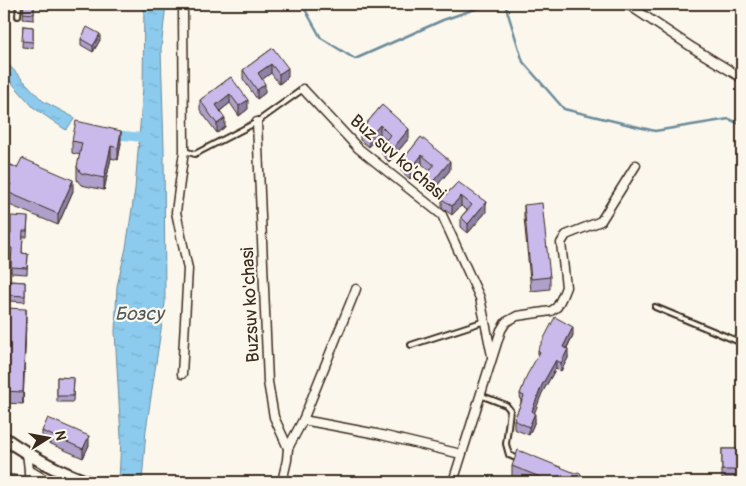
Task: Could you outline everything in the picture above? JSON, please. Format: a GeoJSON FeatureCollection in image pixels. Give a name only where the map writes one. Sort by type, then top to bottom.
{"type":"FeatureCollection","features":[{"type":"Feature","properties":{"kind":"main road"},"geometry":{"type":"LineString","coordinates":[[4,438],[64,473],[88,482]]}},
{"type":"Feature","properties":{"kind":"street"},"geometry":{"type":"LineString","coordinates":[[627,4],[692,48],[742,78]]}},
{"type":"Feature","properties":{"kind":"street"},"geometry":{"type":"LineString","coordinates":[[182,374],[188,269],[176,212],[184,150],[183,12]]}},
{"type":"Feature","properties":{"kind":"street","name":"Buz suv ko'chasi"},"geometry":{"type":"LineString","coordinates":[[304,89],[358,148],[442,215],[480,298],[492,358]]}},
{"type":"Feature","properties":{"kind":"street","name":"Buzsuv ko'chasi"},"geometry":{"type":"LineString","coordinates":[[256,122],[268,382],[274,417],[288,448]]}},
{"type":"Feature","properties":{"kind":"street"},"geometry":{"type":"LineString","coordinates":[[453,482],[501,330],[506,322],[517,316],[551,311],[557,307],[566,287],[561,243],[566,235],[601,221],[636,165]]}},
{"type":"Feature","properties":{"kind":"street"},"geometry":{"type":"LineString","coordinates":[[282,482],[288,448],[303,420],[356,288]]}},
{"type":"Feature","properties":{"kind":"street"},"geometry":{"type":"LineString","coordinates":[[303,420],[377,434],[461,454]]}},
{"type":"Feature","properties":{"kind":"street"},"geometry":{"type":"LineString","coordinates":[[27,453],[28,482]]}},
{"type":"Feature","properties":{"kind":"street"},"geometry":{"type":"LineString","coordinates":[[29,470],[49,482]]}},
{"type":"Feature","properties":{"kind":"lane"},"geometry":{"type":"LineString","coordinates":[[18,16],[19,4]]}},
{"type":"Feature","properties":{"kind":"lane","name":"Buz suv ko'chasi"},"geometry":{"type":"LineString","coordinates":[[184,150],[195,154],[256,122],[304,89]]}},
{"type":"Feature","properties":{"kind":"lane"},"geometry":{"type":"LineString","coordinates":[[655,307],[742,343]]}},
{"type":"Feature","properties":{"kind":"lane"},"geometry":{"type":"LineString","coordinates":[[411,346],[485,321]]}},
{"type":"Feature","properties":{"kind":"lane"},"geometry":{"type":"LineString","coordinates":[[480,395],[506,405],[510,410],[507,450],[509,455],[526,462]]}},
{"type":"Feature","properties":{"kind":"water","name":"Бозсу"},"geometry":{"type":"Polygon","coordinates":[[[144,4],[166,4],[161,49],[165,303],[146,430],[142,482],[119,482],[121,437],[115,332],[117,286],[126,248],[135,189],[143,87],[144,4]]]}},
{"type":"Feature","properties":{"kind":"water"},"geometry":{"type":"Polygon","coordinates":[[[4,60],[43,101],[75,118],[66,130],[34,108],[4,74],[4,60]]]}},
{"type":"Feature","properties":{"kind":"building"},"geometry":{"type":"Polygon","coordinates":[[[24,4],[34,4],[34,14],[23,13],[24,4]]]}},
{"type":"Feature","properties":{"kind":"building"},"geometry":{"type":"Polygon","coordinates":[[[4,12],[7,12],[7,27],[4,27],[4,12]]]}},
{"type":"Feature","properties":{"kind":"building"},"geometry":{"type":"Polygon","coordinates":[[[23,26],[33,27],[33,42],[22,41],[23,26]]]}},
{"type":"Feature","properties":{"kind":"building"},"geometry":{"type":"Polygon","coordinates":[[[87,27],[100,34],[93,46],[81,39],[87,27]]]}},
{"type":"Feature","properties":{"kind":"building"},"geometry":{"type":"Polygon","coordinates":[[[273,48],[288,68],[279,74],[271,64],[258,73],[265,84],[257,90],[243,70],[273,48]]]}},
{"type":"Feature","properties":{"kind":"building"},"geometry":{"type":"Polygon","coordinates":[[[231,77],[248,100],[239,106],[230,94],[216,105],[225,118],[217,124],[200,100],[231,77]]]}},
{"type":"Feature","properties":{"kind":"building"},"geometry":{"type":"Polygon","coordinates":[[[382,105],[409,129],[389,153],[382,145],[390,135],[380,125],[369,138],[360,131],[382,105]]]}},
{"type":"Feature","properties":{"kind":"building"},"geometry":{"type":"Polygon","coordinates":[[[76,121],[121,131],[118,148],[111,146],[104,178],[81,173],[77,167],[82,143],[72,141],[76,121]]]}},
{"type":"Feature","properties":{"kind":"building"},"geometry":{"type":"Polygon","coordinates":[[[421,137],[450,161],[431,184],[424,178],[434,165],[422,155],[410,170],[401,162],[421,137]]]}},
{"type":"Feature","properties":{"kind":"building"},"geometry":{"type":"Polygon","coordinates":[[[22,158],[73,180],[58,214],[7,192],[11,184],[4,181],[4,162],[17,168],[22,158]]]}},
{"type":"Feature","properties":{"kind":"building"},"geometry":{"type":"Polygon","coordinates":[[[458,182],[486,202],[468,224],[461,217],[472,205],[461,196],[452,206],[442,199],[458,182]]]}},
{"type":"Feature","properties":{"kind":"building"},"geometry":{"type":"Polygon","coordinates":[[[542,203],[550,277],[531,279],[524,205],[542,203]]]}},
{"type":"Feature","properties":{"kind":"building"},"geometry":{"type":"Polygon","coordinates":[[[11,216],[28,217],[27,231],[23,231],[22,253],[28,254],[27,268],[11,267],[12,248],[6,248],[7,234],[11,234],[11,216]]]}},
{"type":"Feature","properties":{"kind":"building"},"geometry":{"type":"Polygon","coordinates":[[[9,281],[25,282],[25,296],[9,295],[9,281]]]}},
{"type":"Feature","properties":{"kind":"building"},"geometry":{"type":"Polygon","coordinates":[[[6,308],[26,309],[23,392],[4,391],[6,308]]]}},
{"type":"Feature","properties":{"kind":"building"},"geometry":{"type":"Polygon","coordinates":[[[555,317],[573,327],[563,347],[568,349],[561,363],[556,360],[542,385],[532,411],[535,413],[529,427],[514,420],[524,396],[520,394],[527,375],[540,352],[538,350],[555,317]]]}},
{"type":"Feature","properties":{"kind":"building"},"geometry":{"type":"Polygon","coordinates":[[[57,377],[74,378],[73,396],[57,396],[57,377]]]}},
{"type":"Feature","properties":{"kind":"building"},"geometry":{"type":"Polygon","coordinates":[[[48,418],[89,436],[83,449],[42,431],[48,418]]]}},
{"type":"Feature","properties":{"kind":"building"},"geometry":{"type":"Polygon","coordinates":[[[722,449],[742,449],[742,470],[722,470],[722,449]]]}},
{"type":"Feature","properties":{"kind":"building"},"geometry":{"type":"Polygon","coordinates":[[[518,450],[575,473],[579,472],[581,474],[578,482],[553,482],[512,466],[518,450]]]}},
{"type":"Feature","properties":{"kind":"building"},"geometry":{"type":"Polygon","coordinates":[[[6,474],[22,476],[21,482],[5,482],[6,474]]]}},
{"type":"Feature","properties":{"kind":"waterway"},"geometry":{"type":"LineString","coordinates":[[302,4],[321,38],[355,59],[443,20],[490,4]]}},
{"type":"Feature","properties":{"kind":"waterway"},"geometry":{"type":"LineString","coordinates":[[505,4],[523,62],[564,109],[655,131],[729,119],[742,125]]}},
{"type":"Feature","properties":{"kind":"waterway"},"geometry":{"type":"LineString","coordinates":[[110,134],[147,138]]}}]}
